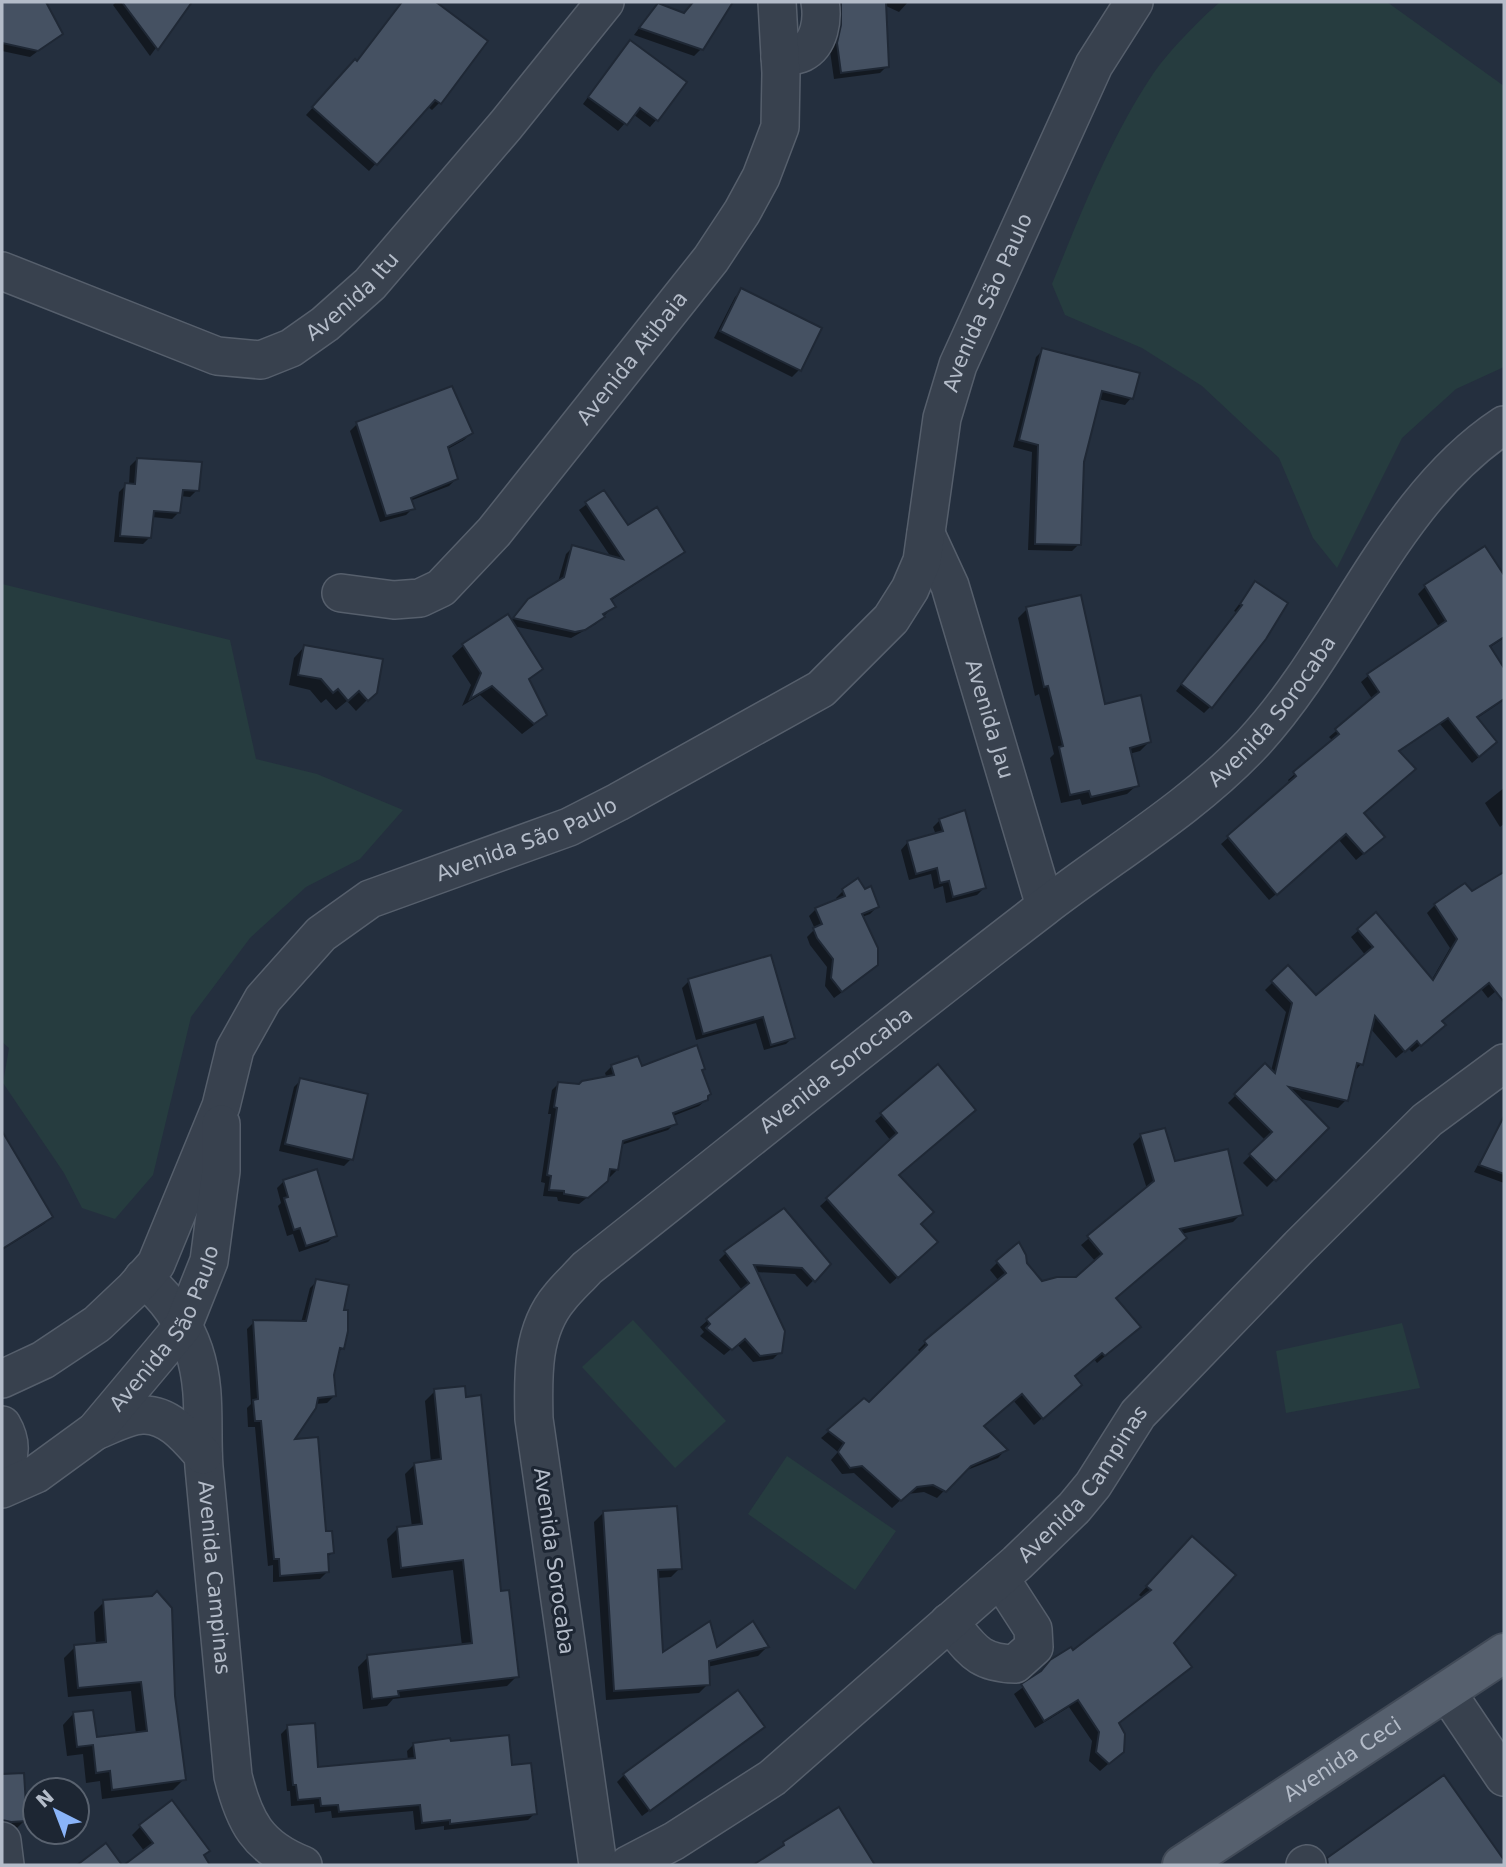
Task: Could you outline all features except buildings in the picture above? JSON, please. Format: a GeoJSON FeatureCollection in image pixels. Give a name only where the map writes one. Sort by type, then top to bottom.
{"type":"FeatureCollection","features":[{"type":"Feature","properties":{"kind":"main road","name":"Avenida Ceci"},"geometry":{"type":"LineString","coordinates":[[1205,1859],[1504,1653]]}},
{"type":"Feature","properties":{"kind":"street","name":"Avenida Itu"},"geometry":{"type":"LineString","coordinates":[[2,271],[217,356],[261,360],[291,348],[325,324],[370,284],[506,125],[605,2]]}},
{"type":"Feature","properties":{"kind":"street","name":"Avenida Atibaia"},"geometry":{"type":"LineString","coordinates":[[341,593],[394,600],[420,598],[441,587],[494,532],[711,259],[761,177],[780,127],[780,57],[776,2]]}},
{"type":"Feature","properties":{"kind":"street"},"geometry":{"type":"LineString","coordinates":[[780,57],[801,54],[810,48],[818,34],[822,17],[820,2]]}},
{"type":"Feature","properties":{"kind":"street","name":"Avenida São Paulo"},"geometry":{"type":"LineString","coordinates":[[2,1379],[43,1360],[97,1324],[156,1264],[221,1106],[235,1049],[263,999],[321,934],[370,899],[569,827],[618,802],[821,689],[891,619],[910,589],[922,561],[942,418],[958,365],[1094,65],[1134,2]]}},
{"type":"Feature","properties":{"kind":"street","name":"Avenida Sorocaba"},"geometry":{"type":"LineString","coordinates":[[598,1865],[534,1419],[533,1378],[539,1335],[558,1299],[587,1268],[1045,906],[1200,794],[1251,745],[1282,708],[1401,531],[1442,477],[1481,440],[1504,425]]}},
{"type":"Feature","properties":{"kind":"street","name":"Avenida Jau"},"geometry":{"type":"LineString","coordinates":[[926,534],[950,586],[1045,906]]}},
{"type":"Feature","properties":{"kind":"street"},"geometry":{"type":"LineString","coordinates":[[891,619],[908,614],[958,617]]}},
{"type":"Feature","properties":{"kind":"street","name":"Avenida Campinas"},"geometry":{"type":"LineString","coordinates":[[628,1865],[674,1841],[772,1778],[1000,1577],[1074,1508],[1093,1485],[1138,1414],[1362,1183],[1427,1119],[1504,1063]]}},
{"type":"Feature","properties":{"kind":"street","name":"Avenida São Paulo"},"geometry":{"type":"LineString","coordinates":[[2,1489],[36,1474],[95,1431],[183,1326],[209,1261],[221,1171],[221,1106]]}},
{"type":"Feature","properties":{"kind":"street","name":"Avenida Campinas"},"geometry":{"type":"LineString","coordinates":[[143,1278],[171,1305],[194,1349],[200,1370],[204,1399],[203,1455],[233,1776],[241,1808],[255,1833],[276,1852],[303,1865]]}},
{"type":"Feature","properties":{"kind":"street"},"geometry":{"type":"LineString","coordinates":[[95,1431],[144,1415],[163,1419],[183,1433],[203,1455]]}},
{"type":"Feature","properties":{"kind":"street"},"geometry":{"type":"LineString","coordinates":[[2,1425],[9,1438],[10,1451],[2,1473]]}},
{"type":"Feature","properties":{"kind":"street"},"geometry":{"type":"LineString","coordinates":[[949,1622],[977,1655],[995,1664],[1015,1664],[1034,1647],[1033,1629],[1000,1577]]}},
{"type":"Feature","properties":{"kind":"street"},"geometry":{"type":"LineString","coordinates":[[1446,1691],[1504,1777]]}},
{"type":"Feature","properties":{"kind":"street"},"geometry":{"type":"LineString","coordinates":[[2,1840],[5,1865]]}},
{"type":"Feature","properties":{"kind":"green space"},"geometry":{"type":"Polygon","coordinates":[[[1220,2],[1387,2],[1504,86],[1504,367],[1456,389],[1402,438],[1337,568],[1313,538],[1279,458],[1202,386],[1142,348],[1065,315],[1052,284],[1097,178],[1136,101],[1165,58],[1220,2]]]}},
{"type":"Feature","properties":{"kind":"green space"},"geometry":{"type":"Polygon","coordinates":[[[2,584],[230,640],[256,759],[317,774],[403,810],[360,859],[306,887],[250,938],[191,1017],[153,1175],[115,1219],[82,1208],[64,1173],[3,1083],[9,1048],[2,1042],[2,584]]]}},
{"type":"Feature","properties":{"kind":"green space"},"geometry":{"type":"Polygon","coordinates":[[[633,1320],[726,1421],[675,1468],[582,1367],[633,1320]]]}},
{"type":"Feature","properties":{"kind":"green space"},"geometry":{"type":"Polygon","coordinates":[[[1402,1323],[1420,1388],[1286,1413],[1276,1351],[1402,1323]]]}},
{"type":"Feature","properties":{"kind":"green space"},"geometry":{"type":"Polygon","coordinates":[[[787,1456],[896,1531],[855,1590],[748,1514],[787,1456]]]}}]}
